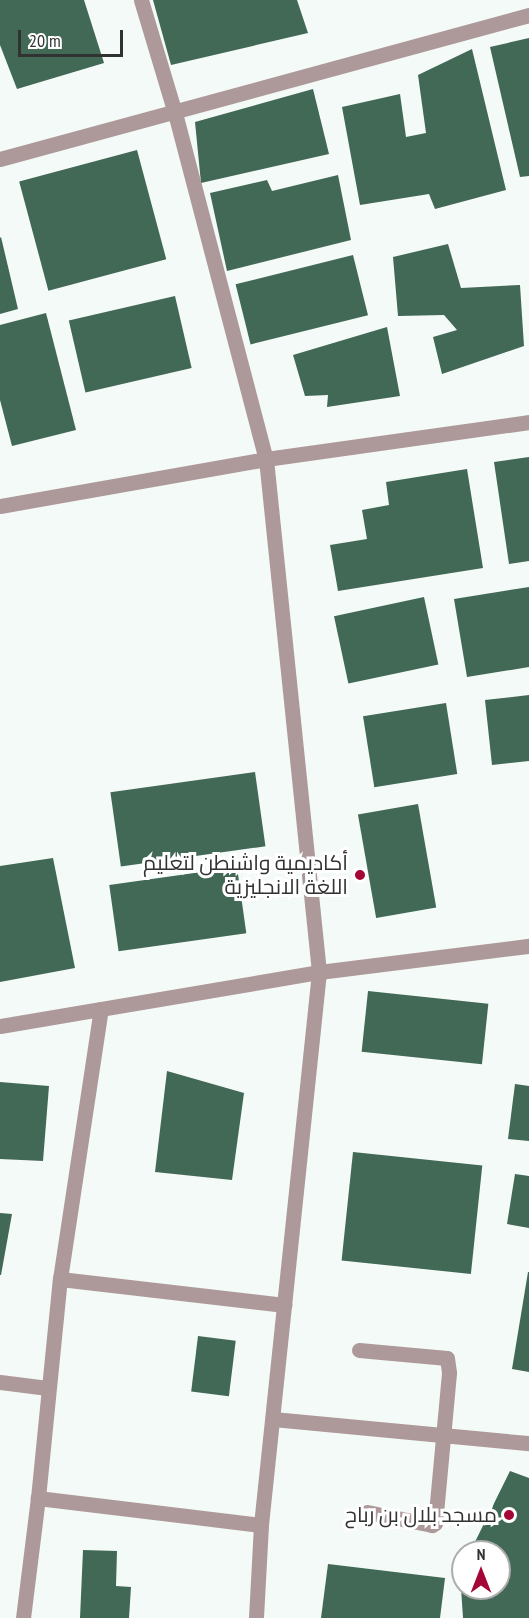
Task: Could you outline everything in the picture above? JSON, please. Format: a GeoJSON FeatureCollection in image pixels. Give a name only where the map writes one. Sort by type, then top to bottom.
{"type":"FeatureCollection","features":[{"type":"Feature","properties":{"kind":"street"},"geometry":{"type":"LineString","coordinates":[[141,0],[174,113],[266,459],[319,972],[261,1525],[256,1618]]}},
{"type":"Feature","properties":{"kind":"street"},"geometry":{"type":"LineString","coordinates":[[0,159],[529,15]]}},
{"type":"Feature","properties":{"kind":"street"},"geometry":{"type":"LineString","coordinates":[[0,506],[266,459],[529,422]]}},
{"type":"Feature","properties":{"kind":"street"},"geometry":{"type":"LineString","coordinates":[[0,1026],[319,972],[529,946]]}},
{"type":"Feature","properties":{"kind":"street"},"geometry":{"type":"LineString","coordinates":[[23,1618],[38,1498],[60,1280],[101,1009]]}},
{"type":"Feature","properties":{"kind":"street"},"geometry":{"type":"LineString","coordinates":[[60,1280],[285,1305]]}},
{"type":"Feature","properties":{"kind":"street"},"geometry":{"type":"LineString","coordinates":[[359,1350],[447,1358],[449,1373],[445,1434],[433,1525],[367,1512]]}},
{"type":"Feature","properties":{"kind":"street"},"geometry":{"type":"LineString","coordinates":[[0,1382],[48,1388]]}},
{"type":"Feature","properties":{"kind":"street"},"geometry":{"type":"LineString","coordinates":[[273,1419],[529,1443]]}},
{"type":"Feature","properties":{"kind":"street"},"geometry":{"type":"LineString","coordinates":[[38,1498],[261,1525]]}},
{"type":"Feature","properties":{"kind":"building"},"geometry":{"type":"Polygon","coordinates":[[[0,0],[84,0],[104,63],[17,89],[0,45],[0,0]]]}},
{"type":"Feature","properties":{"kind":"building"},"geometry":{"type":"Polygon","coordinates":[[[153,0],[297,0],[308,33],[171,65],[153,0]]]}},
{"type":"Feature","properties":{"kind":"building"},"geometry":{"type":"Polygon","coordinates":[[[529,38],[529,176],[520,177],[490,47],[529,38]]]}},
{"type":"Feature","properties":{"kind":"building"},"geometry":{"type":"Polygon","coordinates":[[[472,49],[506,190],[435,209],[429,194],[360,205],[342,107],[400,94],[406,137],[426,133],[418,75],[472,49]]]}},
{"type":"Feature","properties":{"kind":"building"},"geometry":{"type":"Polygon","coordinates":[[[313,89],[329,154],[201,183],[195,122],[313,89]]]}},
{"type":"Feature","properties":{"kind":"building"},"geometry":{"type":"Polygon","coordinates":[[[137,150],[166,259],[48,291],[19,182],[137,150]]]}},
{"type":"Feature","properties":{"kind":"building"},"geometry":{"type":"Polygon","coordinates":[[[338,175],[351,240],[227,271],[210,193],[267,180],[272,191],[338,175]]]}},
{"type":"Feature","properties":{"kind":"building"},"geometry":{"type":"Polygon","coordinates":[[[0,238],[18,309],[0,314],[0,238]]]}},
{"type":"Feature","properties":{"kind":"building"},"geometry":{"type":"Polygon","coordinates":[[[448,244],[461,288],[520,285],[524,346],[442,374],[433,337],[457,330],[444,315],[398,316],[393,257],[448,244]]]}},
{"type":"Feature","properties":{"kind":"building"},"geometry":{"type":"Polygon","coordinates":[[[353,255],[368,315],[251,344],[236,284],[353,255]]]}},
{"type":"Feature","properties":{"kind":"building"},"geometry":{"type":"Polygon","coordinates":[[[175,296],[192,368],[85,393],[69,321],[175,296]]]}},
{"type":"Feature","properties":{"kind":"building"},"geometry":{"type":"Polygon","coordinates":[[[46,313],[76,430],[12,446],[0,400],[0,325],[46,313]]]}},
{"type":"Feature","properties":{"kind":"building"},"geometry":{"type":"Polygon","coordinates":[[[387,327],[400,396],[327,407],[328,395],[305,396],[293,355],[387,327]]]}},
{"type":"Feature","properties":{"kind":"building"},"geometry":{"type":"Polygon","coordinates":[[[529,457],[529,561],[509,564],[494,462],[529,457]]]}},
{"type":"Feature","properties":{"kind":"building"},"geometry":{"type":"Polygon","coordinates":[[[467,469],[483,568],[338,591],[330,545],[367,539],[362,510],[389,505],[386,482],[467,469]]]}},
{"type":"Feature","properties":{"kind":"building"},"geometry":{"type":"Polygon","coordinates":[[[529,587],[529,667],[467,677],[454,599],[529,587]]]}},
{"type":"Feature","properties":{"kind":"building"},"geometry":{"type":"Polygon","coordinates":[[[424,597],[438,664],[348,684],[334,616],[424,597]]]}},
{"type":"Feature","properties":{"kind":"building"},"geometry":{"type":"Polygon","coordinates":[[[529,695],[529,761],[492,765],[485,700],[529,695]]]}},
{"type":"Feature","properties":{"kind":"building"},"geometry":{"type":"Polygon","coordinates":[[[446,703],[457,774],[374,787],[363,716],[446,703]]]}},
{"type":"Feature","properties":{"kind":"building"},"geometry":{"type":"Polygon","coordinates":[[[255,772],[265,846],[121,867],[110,792],[255,772]]]}},
{"type":"Feature","properties":{"kind":"building"},"geometry":{"type":"Polygon","coordinates":[[[418,804],[436,907],[376,918],[358,815],[418,804]]]}},
{"type":"Feature","properties":{"kind":"building"},"geometry":{"type":"Polygon","coordinates":[[[53,858],[75,968],[0,982],[0,866],[53,858]]]}},
{"type":"Feature","properties":{"kind":"building"},"geometry":{"type":"Polygon","coordinates":[[[237,867],[246,933],[119,951],[109,885],[237,867]]]}},
{"type":"Feature","properties":{"kind":"building"},"geometry":{"type":"Polygon","coordinates":[[[368,991],[488,1004],[482,1064],[362,1052],[368,991]]]}},
{"type":"Feature","properties":{"kind":"building"},"geometry":{"type":"Polygon","coordinates":[[[167,1071],[244,1093],[232,1180],[155,1172],[167,1071]]]}},
{"type":"Feature","properties":{"kind":"building"},"geometry":{"type":"Polygon","coordinates":[[[0,1082],[49,1086],[43,1161],[0,1159],[0,1082]]]}},
{"type":"Feature","properties":{"kind":"building"},"geometry":{"type":"Polygon","coordinates":[[[515,1084],[529,1086],[529,1141],[508,1139],[515,1084]]]}},
{"type":"Feature","properties":{"kind":"building"},"geometry":{"type":"Polygon","coordinates":[[[353,1152],[482,1166],[471,1274],[342,1260],[353,1152]]]}},
{"type":"Feature","properties":{"kind":"building"},"geometry":{"type":"Polygon","coordinates":[[[515,1174],[529,1176],[529,1228],[507,1224],[515,1174]]]}},
{"type":"Feature","properties":{"kind":"building"},"geometry":{"type":"Polygon","coordinates":[[[0,1213],[12,1214],[1,1275],[0,1275],[0,1213]]]}},
{"type":"Feature","properties":{"kind":"building"},"geometry":{"type":"Polygon","coordinates":[[[529,1272],[529,1372],[512,1369],[529,1272]]]}},
{"type":"Feature","properties":{"kind":"building"},"geometry":{"type":"Polygon","coordinates":[[[198,1336],[236,1341],[229,1396],[191,1392],[198,1336]]]}},
{"type":"Feature","properties":{"kind":"building","name":"مسجد بلال بن رباح"},"geometry":{"type":"Polygon","coordinates":[[[510,1471],[529,1478],[529,1618],[463,1618],[462,1600],[511,1600],[511,1540],[476,1540],[510,1471]]]}},
{"type":"Feature","properties":{"kind":"building"},"geometry":{"type":"Polygon","coordinates":[[[83,1550],[117,1551],[116,1586],[131,1587],[129,1618],[80,1618],[83,1550]]]}},
{"type":"Feature","properties":{"kind":"building"},"geometry":{"type":"Polygon","coordinates":[[[328,1564],[445,1578],[440,1618],[321,1618],[328,1564]]]}},
{"type":"Feature","properties":{"kind":"place","name":"أكاديمية واشنطن لتعليم اللغة الانجليزية"},"geometry":{"type":"Point","coordinates":[360,875]}},
{"type":"Feature","properties":{"kind":"place","name":"مسجد بلال بن رباح"},"geometry":{"type":"Point","coordinates":[509,1515]}}]}
